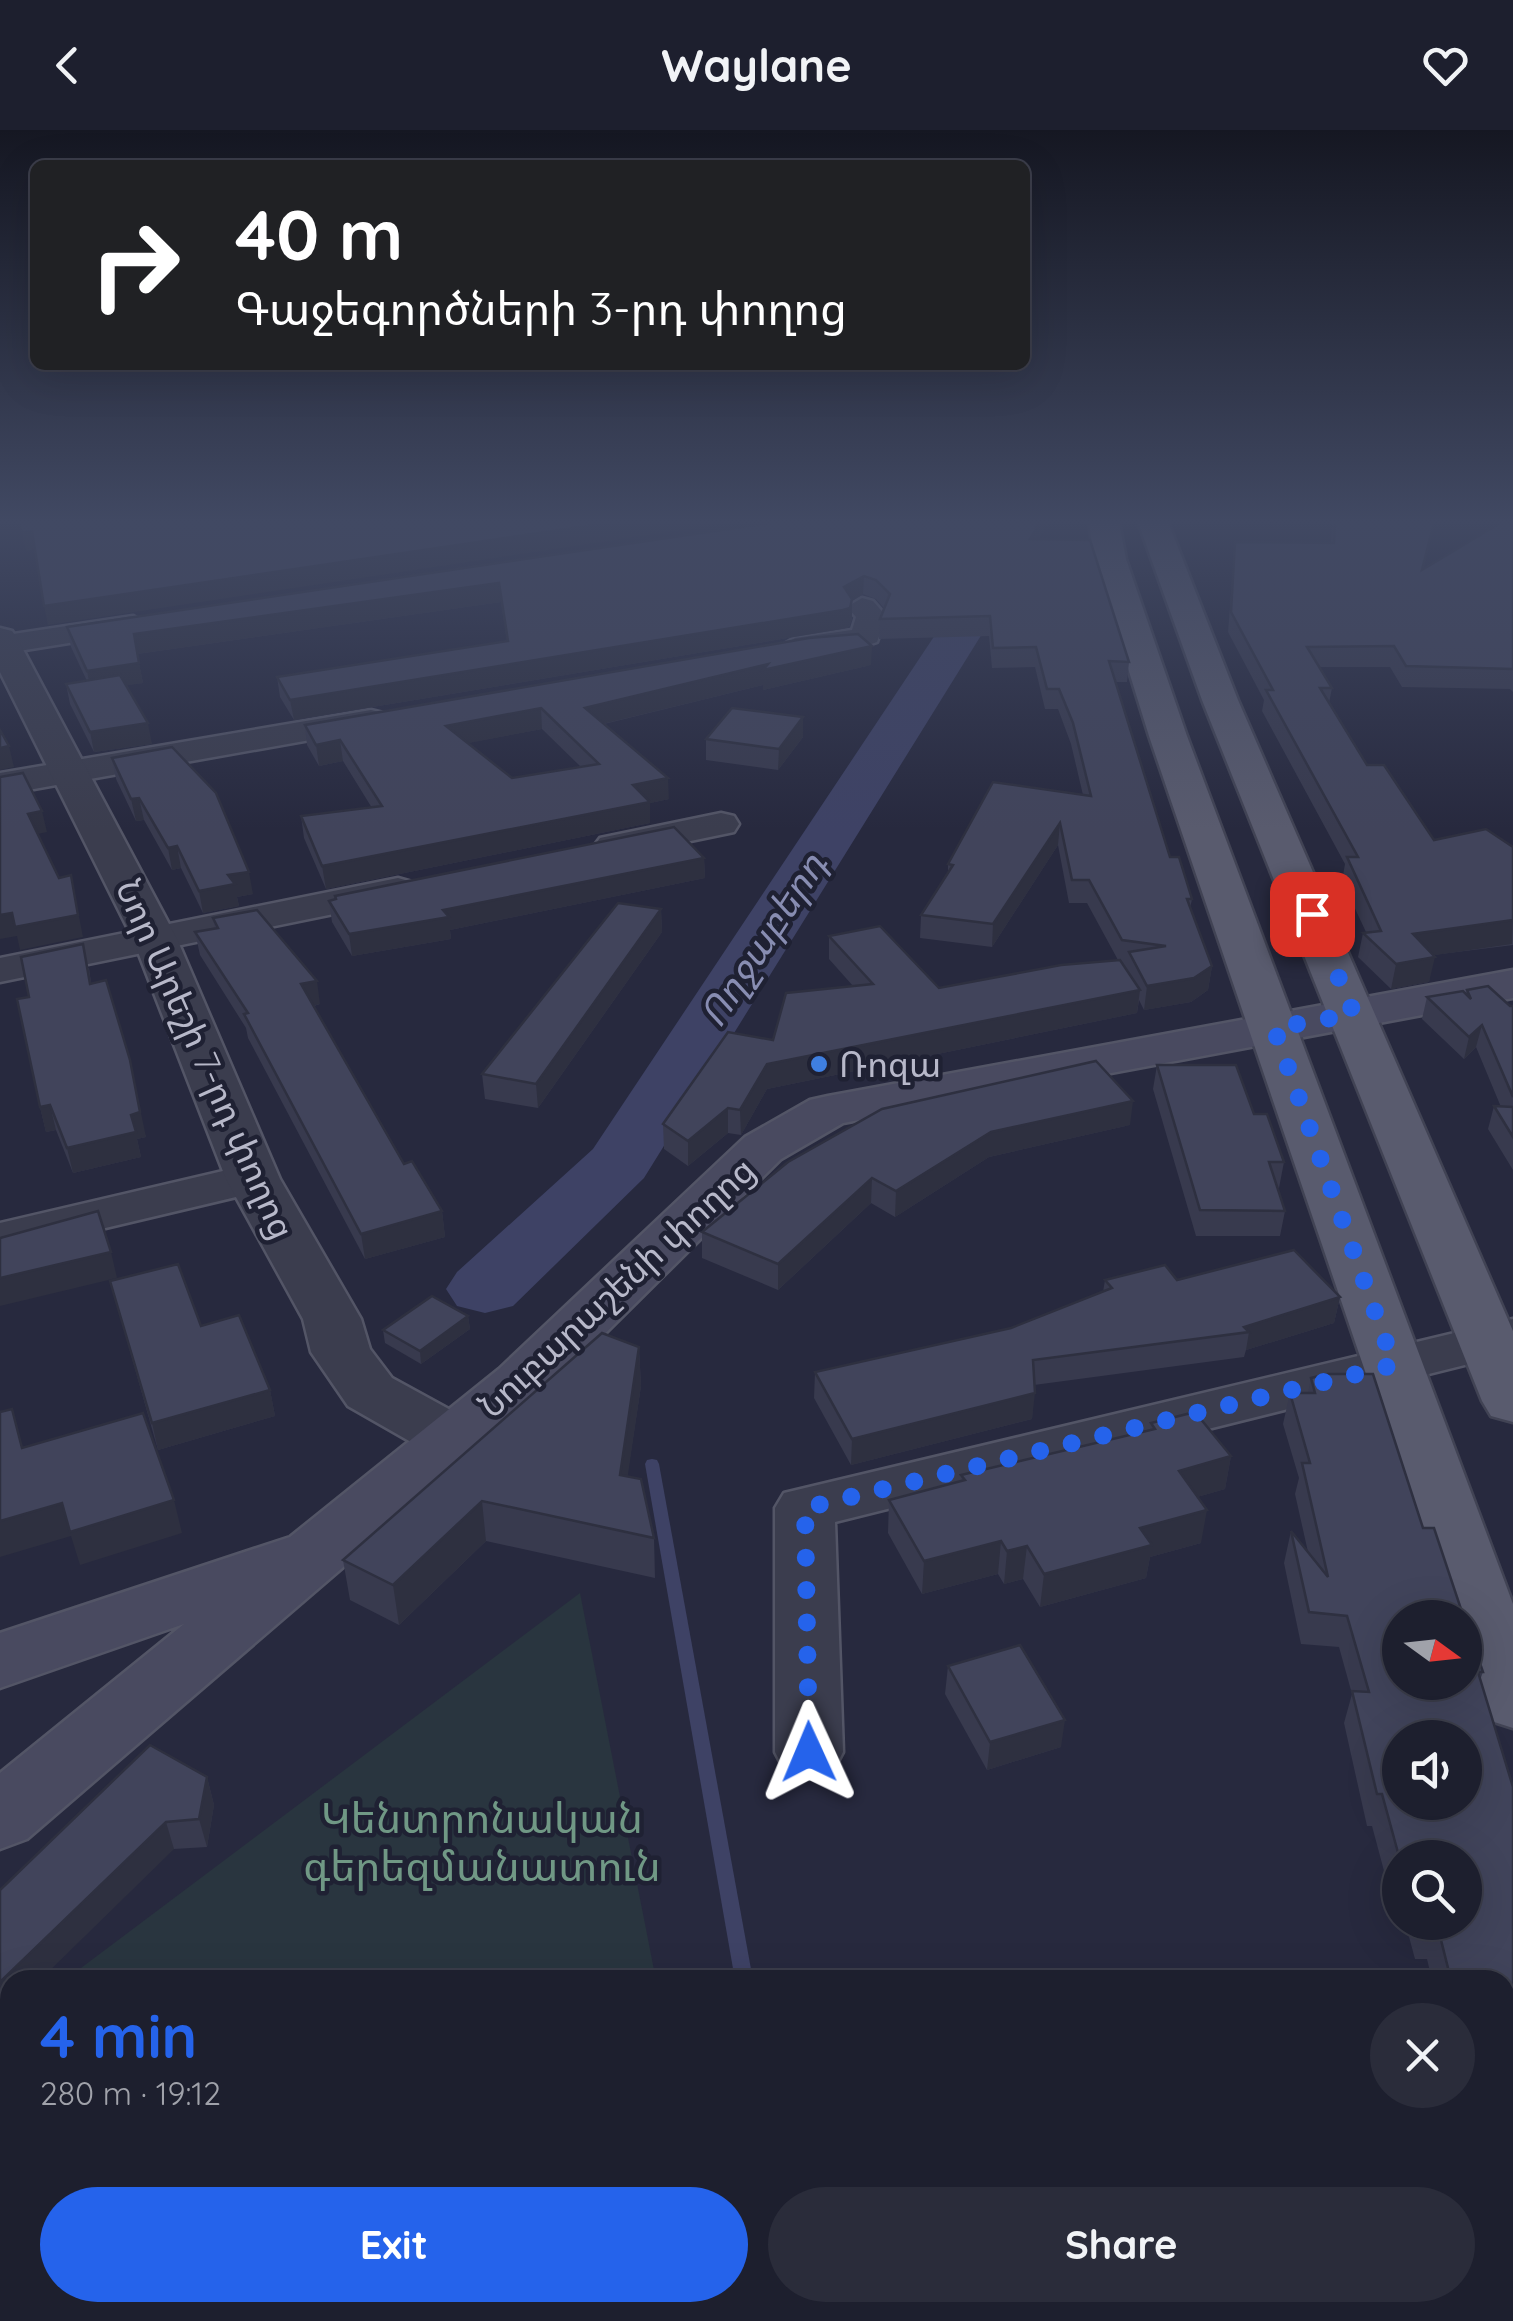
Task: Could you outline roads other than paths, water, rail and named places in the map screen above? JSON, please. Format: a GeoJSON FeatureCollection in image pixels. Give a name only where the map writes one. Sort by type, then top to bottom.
{"type":"FeatureCollection","features":[{"type":"Feature","properties":{"kind":"main road"},"geometry":{"type":"LineString","coordinates":[[1132,624],[1168,736],[1513,1700]]}},
{"type":"Feature","properties":{"kind":"main road"},"geometry":{"type":"LineString","coordinates":[[1191,624],[1354,1014],[1501,1340],[1513,1401]]}},
{"type":"Feature","properties":{"kind":"main road","name":"Նուբարաշենի փողոց"},"geometry":{"type":"LineString","coordinates":[[2,1801],[323,1548],[520,1383],[763,1148],[828,1111],[1513,984]]}},
{"type":"Feature","properties":{"kind":"main road"},"geometry":{"type":"LineString","coordinates":[[0,1661],[323,1548]]}},
{"type":"Feature","properties":{"kind":"street"},"geometry":{"type":"LineString","coordinates":[[1,643],[137,624]]}},
{"type":"Feature","properties":{"kind":"street"},"geometry":{"type":"LineString","coordinates":[[769,652],[848,642],[866,635],[868,624]]}},
{"type":"Feature","properties":{"kind":"street","name":"Նոր Արեշի 7-րդ փողոց"},"geometry":{"type":"LineString","coordinates":[[1,643],[155,939],[253,1179],[332,1319],[341,1352],[370,1392],[454,1439]]}},
{"type":"Feature","properties":{"kind":"street"},"geometry":{"type":"LineString","coordinates":[[0,784],[401,715]]}},
{"type":"Feature","properties":{"kind":"street"},"geometry":{"type":"LineString","coordinates":[[584,852],[721,824]]}},
{"type":"Feature","properties":{"kind":"street"},"geometry":{"type":"LineString","coordinates":[[0,970],[428,884]]}},
{"type":"Feature","properties":{"kind":"street"},"geometry":{"type":"LineString","coordinates":[[0,1238],[253,1179]]}},
{"type":"Feature","properties":{"kind":"street"},"geometry":{"type":"LineString","coordinates":[[809,1752],[805,1508],[1501,1340]]}},
{"type":"Feature","properties":{"kind":"waterway","name":"Ողջաբերդ"},"geometry":{"type":"LineString","coordinates":[[485,1289],[619,1163],[965,624]]}},
{"type":"Feature","properties":{"kind":"waterway"},"geometry":{"type":"LineString","coordinates":[[652,1464],[742,1970]]}},
{"type":"Feature","properties":{"kind":"place","name":"Ռոզա"},"geometry":{"type":"Point","coordinates":[819,1064]}},
{"type":"Feature","properties":{"kind":"park label","name":"Կենտրոնական գերեզմանատուն"},"geometry":{"type":"Point","coordinates":[482,1841]}}]}
